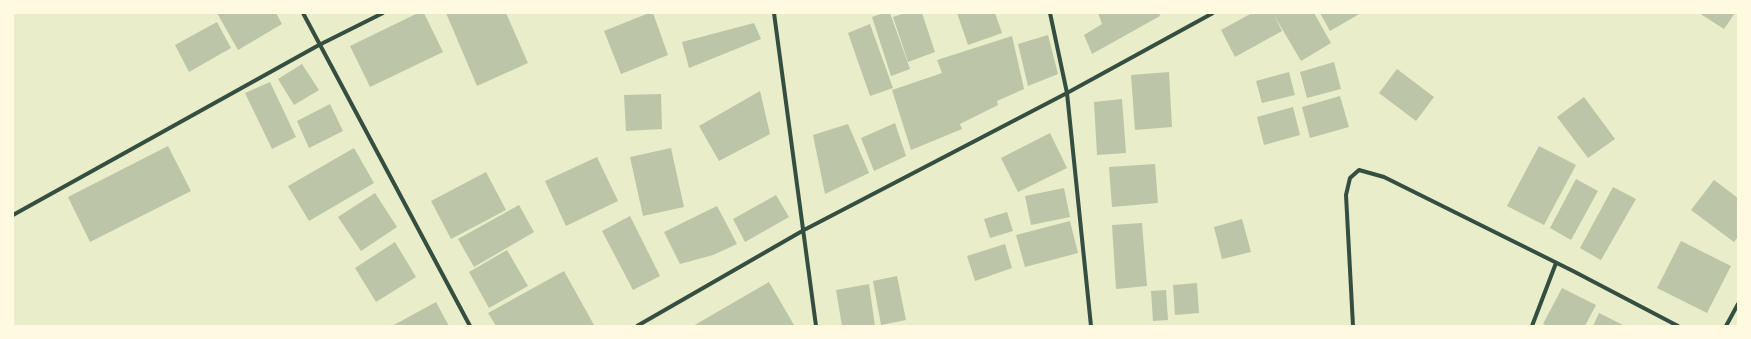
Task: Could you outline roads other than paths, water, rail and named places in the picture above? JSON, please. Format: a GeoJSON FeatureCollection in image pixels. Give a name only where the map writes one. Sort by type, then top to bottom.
{"type":"FeatureCollection","features":[{"type":"Feature","properties":{"kind":"street"},"geometry":{"type":"LineString","coordinates":[[303,13],[470,326]]}},
{"type":"Feature","properties":{"kind":"street"},"geometry":{"type":"LineString","coordinates":[[13,215],[319,45],[383,13]]}},
{"type":"Feature","properties":{"kind":"street"},"geometry":{"type":"LineString","coordinates":[[774,13],[816,326]]}},
{"type":"Feature","properties":{"kind":"street"},"geometry":{"type":"LineString","coordinates":[[1050,13],[1067,93],[1091,326]]}},
{"type":"Feature","properties":{"kind":"street"},"geometry":{"type":"LineString","coordinates":[[637,326],[804,230],[1067,93],[1213,13]]}},
{"type":"Feature","properties":{"kind":"street"},"geometry":{"type":"LineString","coordinates":[[1353,326],[1346,195],[1350,178],[1359,170],[1384,177],[1678,326]]}},
{"type":"Feature","properties":{"kind":"street"},"geometry":{"type":"LineString","coordinates":[[1532,326],[1556,263]]}},
{"type":"Feature","properties":{"kind":"street"},"geometry":{"type":"LineString","coordinates":[[1726,326],[1738,304]]}}]}
